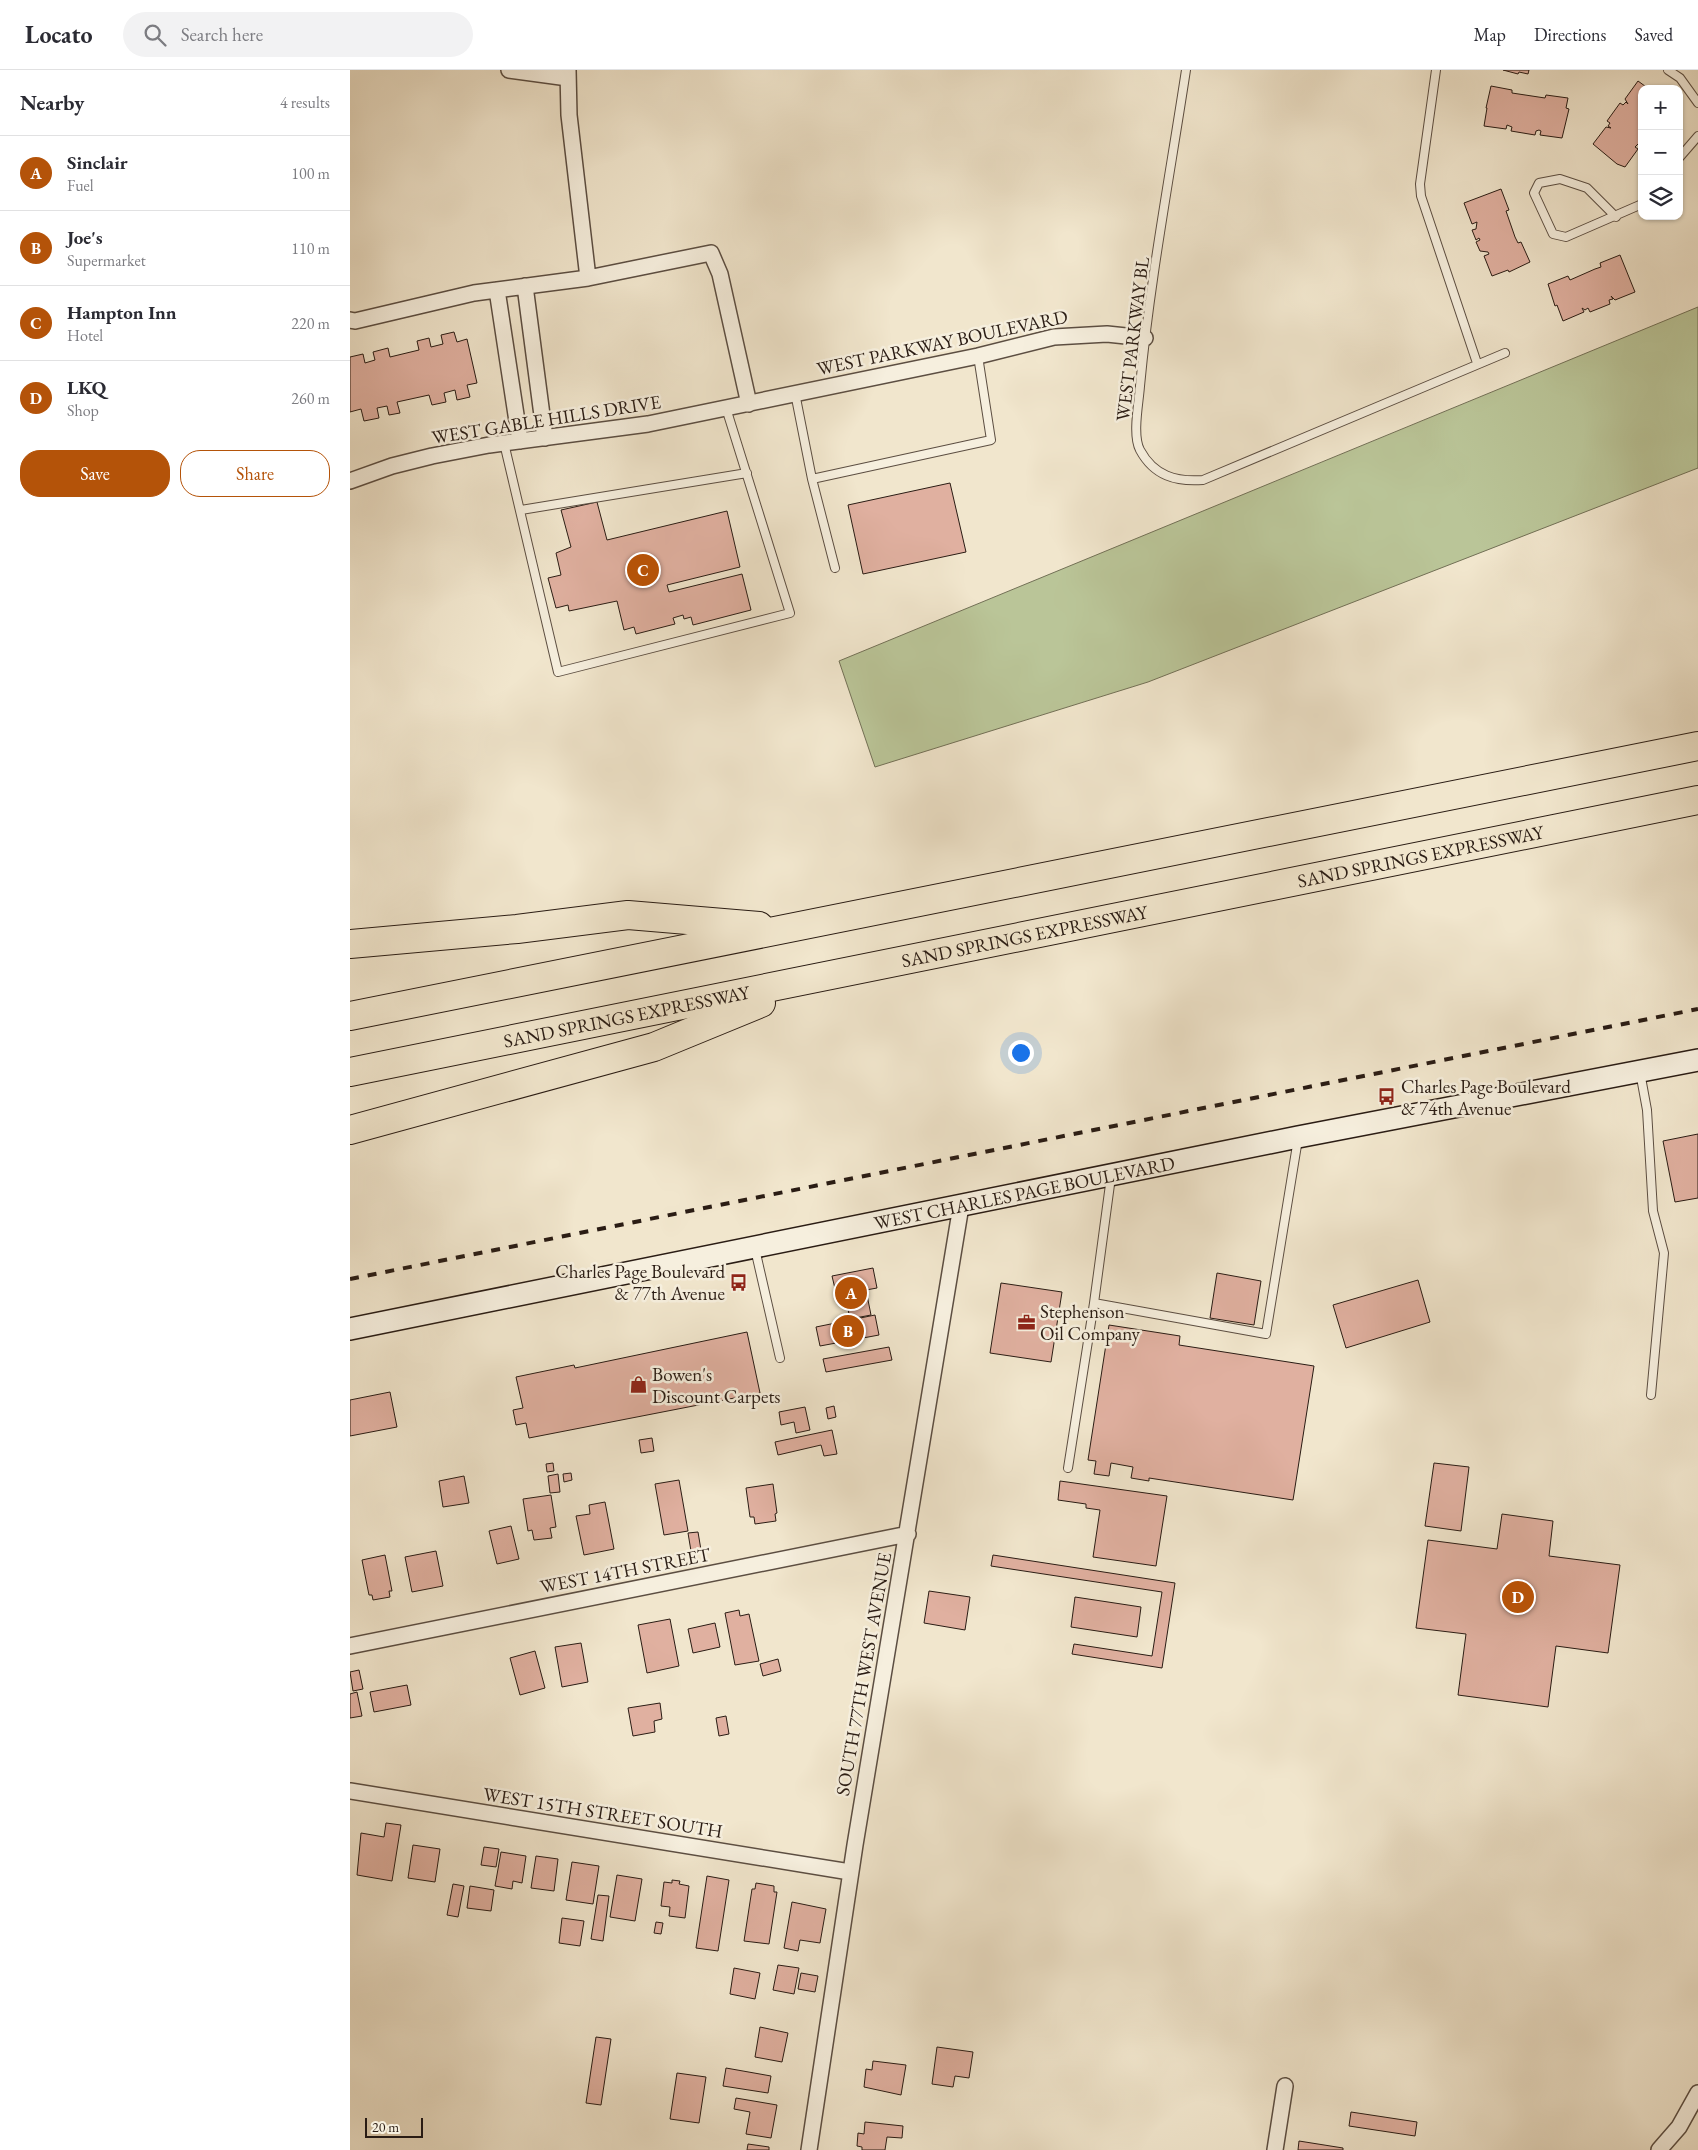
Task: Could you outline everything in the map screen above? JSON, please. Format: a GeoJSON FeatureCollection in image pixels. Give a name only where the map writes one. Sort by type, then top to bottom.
{"type":"FeatureCollection","features":[{"type":"Feature","properties":{"kind":"highway"},"geometry":{"type":"LineString","coordinates":[[350,1016],[1698,746]]}},
{"type":"Feature","properties":{"kind":"highway","name":"SAND SPRINGS EXPRESSWAY"},"geometry":{"type":"LineString","coordinates":[[350,1072],[1698,800]]}},
{"type":"Feature","properties":{"kind":"highway"},"geometry":{"type":"LineString","coordinates":[[350,944],[517,929],[628,916],[792,928]]}},
{"type":"Feature","properties":{"kind":"highway"},"geometry":{"type":"LineString","coordinates":[[350,1130],[654,1047],[820,978]]}},
{"type":"Feature","properties":{"kind":"main road","name":"WEST CHARLES PAGE BOULEVARD"},"geometry":{"type":"LineString","coordinates":[[350,1329],[1298,1138],[1698,1060]]}},
{"type":"Feature","properties":{"kind":"street"},"geometry":{"type":"LineString","coordinates":[[509,70],[568,74],[569,115],[588,278]]}},
{"type":"Feature","properties":{"kind":"street"},"geometry":{"type":"LineString","coordinates":[[350,320],[355,321],[474,293],[556,284],[711,253],[720,274],[749,404]]}},
{"type":"Feature","properties":{"kind":"street"},"geometry":{"type":"LineString","coordinates":[[525,286],[545,438]]}},
{"type":"Feature","properties":{"kind":"street"},"geometry":{"type":"LineString","coordinates":[[497,290],[520,442]]}},
{"type":"Feature","properties":{"kind":"street","name":"WEST PARKWAY BOULEVARD"},"geometry":{"type":"LineString","coordinates":[[749,404],[1076,334],[1107,334],[1145,338]]}},
{"type":"Feature","properties":{"kind":"street","name":"WEST GABLE HILLS DRIVE"},"geometry":{"type":"LineString","coordinates":[[350,481],[392,466],[432,456],[648,424],[749,404]]}},
{"type":"Feature","properties":{"kind":"street","name":"SOUTH 77TH WEST AVENUE"},"geometry":{"type":"LineString","coordinates":[[809,2150],[850,1872],[908,1534],[961,1206]]}},
{"type":"Feature","properties":{"kind":"street","name":"WEST 14TH STREET"},"geometry":{"type":"LineString","coordinates":[[350,1646],[908,1534]]}},
{"type":"Feature","properties":{"kind":"street","name":"WEST 15TH STREET SOUTH"},"geometry":{"type":"LineString","coordinates":[[350,1791],[850,1872]]}},
{"type":"Feature","properties":{"kind":"street"},"geometry":{"type":"LineString","coordinates":[[1275,2150],[1285,2086]]}},
{"type":"Feature","properties":{"kind":"street"},"geometry":{"type":"LineString","coordinates":[[1660,2150],[1679,2126],[1698,2093]]}},
{"type":"Feature","properties":{"kind":"lane","name":"WEST PARKWAY BL"},"geometry":{"type":"LineString","coordinates":[[1186,70],[1145,338],[1137,415],[1139,449],[1153,467],[1162,474],[1187,481],[1203,480],[1477,363],[1505,353]]}},
{"type":"Feature","properties":{"kind":"lane"},"geometry":{"type":"LineString","coordinates":[[1436,70],[1420,184],[1421,196],[1477,363]]}},
{"type":"Feature","properties":{"kind":"lane"},"geometry":{"type":"LineString","coordinates":[[1668,70],[1680,78],[1698,103]]}},
{"type":"Feature","properties":{"kind":"lane"},"geometry":{"type":"LineString","coordinates":[[1683,153],[1698,136]]}},
{"type":"Feature","properties":{"kind":"lane"},"geometry":{"type":"LineString","coordinates":[[1616,217],[1588,188],[1560,178],[1540,183],[1534,193],[1553,234],[1566,237],[1616,217],[1638,206]]}},
{"type":"Feature","properties":{"kind":"lane"},"geometry":{"type":"LineString","coordinates":[[812,479],[991,440],[978,356]]}},
{"type":"Feature","properties":{"kind":"lane"},"geometry":{"type":"LineString","coordinates":[[795,393],[812,479],[835,568]]}},
{"type":"Feature","properties":{"kind":"lane"},"geometry":{"type":"LineString","coordinates":[[504,444],[522,510],[558,672],[790,613],[726,408]]}},
{"type":"Feature","properties":{"kind":"lane"},"geometry":{"type":"LineString","coordinates":[[522,510],[747,473]]}},
{"type":"Feature","properties":{"kind":"lane"},"geometry":{"type":"LineString","coordinates":[[1640,1072],[1647,1110],[1653,1211],[1664,1253],[1651,1395]]}},
{"type":"Feature","properties":{"kind":"lane"},"geometry":{"type":"LineString","coordinates":[[1094,1304],[1266,1334],[1298,1138]]}},
{"type":"Feature","properties":{"kind":"lane"},"geometry":{"type":"LineString","coordinates":[[1068,1468],[1094,1304],[1111,1177]]}},
{"type":"Feature","properties":{"kind":"lane"},"geometry":{"type":"LineString","coordinates":[[755,1248],[780,1358]]}},
{"type":"Feature","properties":{"kind":"green space"},"geometry":{"type":"Polygon","coordinates":[[[1698,307],[1698,468],[1148,682],[875,767],[839,661],[1698,307]]]}},
{"type":"Feature","properties":{"kind":"building"},"geometry":{"type":"Polygon","coordinates":[[[1503,70],[1529,70],[1528,74],[1519,72],[1518,74],[1503,70]]]}},
{"type":"Feature","properties":{"kind":"building"},"geometry":{"type":"Polygon","coordinates":[[[1638,81],[1644,85],[1638,85],[1638,144],[1635,147],[1638,149],[1625,167],[1617,164],[1593,144],[1606,127],[1611,128],[1608,126],[1610,123],[1607,121],[1620,103],[1623,105],[1626,102],[1628,104],[1625,99],[1638,81]]]}},
{"type":"Feature","properties":{"kind":"building"},"geometry":{"type":"Polygon","coordinates":[[[1491,86],[1512,90],[1512,93],[1545,98],[1546,95],[1568,98],[1566,108],[1569,109],[1562,138],[1540,135],[1541,131],[1539,130],[1536,131],[1535,135],[1511,131],[1512,127],[1507,125],[1506,129],[1484,126],[1491,86]]]}},
{"type":"Feature","properties":{"kind":"building"},"geometry":{"type":"Polygon","coordinates":[[[1501,189],[1509,210],[1506,211],[1515,237],[1518,243],[1521,242],[1530,262],[1509,272],[1508,270],[1492,276],[1484,256],[1489,254],[1488,252],[1480,251],[1476,242],[1480,240],[1479,238],[1476,240],[1472,230],[1476,229],[1477,222],[1472,224],[1464,203],[1501,189]]]}},
{"type":"Feature","properties":{"kind":"building"},"geometry":{"type":"Polygon","coordinates":[[[1620,255],[1635,292],[1615,300],[1611,296],[1613,299],[1609,300],[1610,304],[1590,312],[1588,308],[1585,310],[1582,308],[1584,312],[1563,321],[1557,305],[1555,306],[1548,284],[1568,276],[1570,280],[1601,267],[1600,263],[1620,255]]]}},
{"type":"Feature","properties":{"kind":"building"},"geometry":{"type":"Polygon","coordinates":[[[454,332],[457,342],[467,339],[477,383],[467,385],[470,397],[457,400],[455,390],[444,393],[446,402],[432,405],[429,395],[397,402],[400,413],[389,415],[387,406],[377,408],[379,418],[364,421],[361,409],[350,412],[350,357],[363,354],[365,363],[375,360],[373,352],[388,348],[390,357],[419,350],[417,341],[429,338],[431,347],[443,344],[441,335],[454,332]]]}},
{"type":"Feature","properties":{"kind":"building"},"geometry":{"type":"Polygon","coordinates":[[[950,483],[966,552],[863,574],[848,505],[950,483]]]}},
{"type":"Feature","properties":{"kind":"building"},"geometry":{"type":"Polygon","coordinates":[[[597,502],[607,540],[727,511],[740,567],[667,585],[669,592],[742,574],[751,610],[693,625],[691,617],[684,619],[683,615],[673,618],[675,624],[636,634],[634,627],[624,630],[617,601],[569,611],[568,605],[556,608],[548,578],[561,575],[556,553],[571,547],[561,510],[597,502]]]}},
{"type":"Feature","properties":{"kind":"building"},"geometry":{"type":"Polygon","coordinates":[[[1698,1134],[1698,1198],[1675,1202],[1663,1141],[1698,1134]]]}},
{"type":"Feature","properties":{"kind":"building"},"geometry":{"type":"Polygon","coordinates":[[[873,1268],[877,1288],[866,1290],[871,1315],[850,1319],[845,1295],[837,1297],[832,1276],[873,1268]]]}},
{"type":"Feature","properties":{"kind":"building"},"geometry":{"type":"Polygon","coordinates":[[[1217,1273],[1261,1281],[1254,1325],[1210,1318],[1217,1273]]]}},
{"type":"Feature","properties":{"kind":"building"},"geometry":{"type":"Polygon","coordinates":[[[1418,1280],[1430,1322],[1346,1348],[1333,1305],[1418,1280]]]}},
{"type":"Feature","properties":{"kind":"building","name":"Stephenson Oil Company"},"geometry":{"type":"Polygon","coordinates":[[[1001,1283],[1062,1292],[1051,1362],[990,1353],[1001,1283]]]}},
{"type":"Feature","properties":{"kind":"building"},"geometry":{"type":"Polygon","coordinates":[[[875,1315],[879,1335],[820,1346],[816,1327],[875,1315]]]}},
{"type":"Feature","properties":{"kind":"building"},"geometry":{"type":"Polygon","coordinates":[[[1109,1325],[1180,1336],[1179,1345],[1314,1366],[1293,1500],[1149,1478],[1149,1481],[1131,1478],[1133,1467],[1111,1463],[1109,1476],[1094,1474],[1096,1461],[1088,1460],[1109,1325]]]}},
{"type":"Feature","properties":{"kind":"building","name":"Bowen's Discount Carpets"},"geometry":{"type":"Polygon","coordinates":[[[747,1332],[760,1393],[529,1438],[526,1423],[516,1425],[513,1410],[523,1408],[516,1377],[574,1365],[575,1368],[747,1332]]]}},
{"type":"Feature","properties":{"kind":"building"},"geometry":{"type":"Polygon","coordinates":[[[889,1347],[892,1360],[826,1372],[823,1359],[889,1347]]]}},
{"type":"Feature","properties":{"kind":"building"},"geometry":{"type":"Polygon","coordinates":[[[390,1392],[397,1427],[350,1436],[350,1400],[390,1392]]]}},
{"type":"Feature","properties":{"kind":"building"},"geometry":{"type":"Polygon","coordinates":[[[834,1406],[836,1417],[828,1419],[826,1408],[834,1406]]]}},
{"type":"Feature","properties":{"kind":"building"},"geometry":{"type":"Polygon","coordinates":[[[805,1407],[810,1430],[796,1433],[794,1422],[781,1425],[779,1412],[805,1407]]]}},
{"type":"Feature","properties":{"kind":"building"},"geometry":{"type":"Polygon","coordinates":[[[832,1430],[837,1454],[824,1456],[821,1445],[778,1455],[775,1442],[832,1430]]]}},
{"type":"Feature","properties":{"kind":"building"},"geometry":{"type":"Polygon","coordinates":[[[652,1438],[654,1451],[641,1453],[639,1440],[652,1438]]]}},
{"type":"Feature","properties":{"kind":"building"},"geometry":{"type":"Polygon","coordinates":[[[553,1463],[554,1471],[547,1472],[546,1464],[553,1463]]]}},
{"type":"Feature","properties":{"kind":"building"},"geometry":{"type":"Polygon","coordinates":[[[1434,1463],[1469,1467],[1461,1531],[1425,1526],[1434,1463]]]}},
{"type":"Feature","properties":{"kind":"building"},"geometry":{"type":"Polygon","coordinates":[[[571,1473],[572,1480],[564,1482],[563,1474],[571,1473]]]}},
{"type":"Feature","properties":{"kind":"building"},"geometry":{"type":"Polygon","coordinates":[[[558,1474],[560,1492],[550,1493],[548,1476],[558,1474]]]}},
{"type":"Feature","properties":{"kind":"building"},"geometry":{"type":"Polygon","coordinates":[[[464,1476],[469,1503],[443,1507],[439,1481],[464,1476]]]}},
{"type":"Feature","properties":{"kind":"building"},"geometry":{"type":"Polygon","coordinates":[[[679,1480],[688,1531],[664,1535],[655,1484],[679,1480]]]}},
{"type":"Feature","properties":{"kind":"building"},"geometry":{"type":"Polygon","coordinates":[[[1060,1481],[1167,1496],[1156,1566],[1093,1557],[1100,1510],[1086,1508],[1086,1504],[1058,1500],[1060,1481]]]}},
{"type":"Feature","properties":{"kind":"building"},"geometry":{"type":"Polygon","coordinates":[[[773,1484],[777,1513],[775,1514],[776,1521],[755,1524],[754,1517],[750,1517],[746,1488],[773,1484]]]}},
{"type":"Feature","properties":{"kind":"building"},"geometry":{"type":"Polygon","coordinates":[[[551,1495],[556,1527],[550,1528],[552,1538],[534,1540],[532,1530],[528,1531],[523,1499],[551,1495]]]}},
{"type":"Feature","properties":{"kind":"building"},"geometry":{"type":"Polygon","coordinates":[[[605,1502],[614,1549],[584,1555],[576,1516],[590,1514],[589,1505],[605,1502]]]}},
{"type":"Feature","properties":{"kind":"building"},"geometry":{"type":"Polygon","coordinates":[[[1502,1514],[1553,1521],[1549,1556],[1620,1565],[1608,1653],[1556,1646],[1548,1707],[1458,1695],[1466,1634],[1416,1628],[1428,1540],[1497,1549],[1502,1514]]]}},
{"type":"Feature","properties":{"kind":"building"},"geometry":{"type":"Polygon","coordinates":[[[511,1526],[519,1559],[497,1564],[489,1531],[511,1526]]]}},
{"type":"Feature","properties":{"kind":"building"},"geometry":{"type":"Polygon","coordinates":[[[698,1532],[701,1550],[691,1551],[688,1533],[698,1532]]]}},
{"type":"Feature","properties":{"kind":"building"},"geometry":{"type":"Polygon","coordinates":[[[436,1551],[443,1586],[412,1592],[405,1557],[436,1551]]]}},
{"type":"Feature","properties":{"kind":"building"},"geometry":{"type":"Polygon","coordinates":[[[385,1555],[392,1591],[389,1591],[390,1597],[373,1600],[372,1595],[369,1595],[362,1560],[385,1555]]]}},
{"type":"Feature","properties":{"kind":"building"},"geometry":{"type":"Polygon","coordinates":[[[993,1555],[1175,1583],[1162,1668],[1072,1654],[1074,1644],[1152,1656],[1162,1592],[991,1566],[993,1555]]]}},
{"type":"Feature","properties":{"kind":"building"},"geometry":{"type":"Polygon","coordinates":[[[929,1591],[970,1597],[965,1630],[924,1623],[929,1591]]]}},
{"type":"Feature","properties":{"kind":"building"},"geometry":{"type":"Polygon","coordinates":[[[1075,1597],[1141,1607],[1137,1637],[1071,1627],[1075,1597]]]}},
{"type":"Feature","properties":{"kind":"building"},"geometry":{"type":"Polygon","coordinates":[[[739,1610],[740,1616],[749,1614],[759,1661],[735,1665],[725,1613],[739,1610]]]}},
{"type":"Feature","properties":{"kind":"building"},"geometry":{"type":"Polygon","coordinates":[[[670,1619],[679,1666],[647,1673],[638,1625],[670,1619]]]}},
{"type":"Feature","properties":{"kind":"building"},"geometry":{"type":"Polygon","coordinates":[[[715,1623],[720,1647],[693,1653],[688,1629],[715,1623]]]}},
{"type":"Feature","properties":{"kind":"building"},"geometry":{"type":"Polygon","coordinates":[[[581,1643],[588,1682],[562,1687],[555,1647],[581,1643]]]}},
{"type":"Feature","properties":{"kind":"building"},"geometry":{"type":"Polygon","coordinates":[[[535,1651],[545,1688],[520,1695],[510,1658],[535,1651]]]}},
{"type":"Feature","properties":{"kind":"building"},"geometry":{"type":"Polygon","coordinates":[[[778,1659],[781,1671],[763,1676],[760,1664],[778,1659]]]}},
{"type":"Feature","properties":{"kind":"building"},"geometry":{"type":"Polygon","coordinates":[[[359,1670],[363,1689],[353,1691],[350,1672],[359,1670]]]}},
{"type":"Feature","properties":{"kind":"building"},"geometry":{"type":"Polygon","coordinates":[[[407,1685],[411,1705],[374,1712],[370,1692],[407,1685]]]}},
{"type":"Feature","properties":{"kind":"building"},"geometry":{"type":"Polygon","coordinates":[[[357,1692],[362,1716],[350,1718],[350,1694],[357,1692]]]}},
{"type":"Feature","properties":{"kind":"building"},"geometry":{"type":"Polygon","coordinates":[[[660,1703],[662,1719],[654,1721],[655,1732],[633,1736],[628,1708],[660,1703]]]}},
{"type":"Feature","properties":{"kind":"building"},"geometry":{"type":"Polygon","coordinates":[[[726,1716],[729,1734],[719,1736],[716,1718],[726,1716]]]}},
{"type":"Feature","properties":{"kind":"building"},"geometry":{"type":"Polygon","coordinates":[[[386,1823],[401,1825],[392,1881],[357,1875],[361,1833],[384,1837],[386,1823]]]}},
{"type":"Feature","properties":{"kind":"building"},"geometry":{"type":"Polygon","coordinates":[[[413,1845],[440,1849],[435,1882],[408,1878],[413,1845]]]}},
{"type":"Feature","properties":{"kind":"building"},"geometry":{"type":"Polygon","coordinates":[[[484,1847],[499,1849],[496,1867],[481,1865],[484,1847]]]}},
{"type":"Feature","properties":{"kind":"building"},"geometry":{"type":"Polygon","coordinates":[[[501,1852],[526,1856],[522,1883],[513,1881],[512,1889],[495,1886],[501,1852]]]}},
{"type":"Feature","properties":{"kind":"building"},"geometry":{"type":"Polygon","coordinates":[[[536,1856],[558,1859],[554,1891],[531,1888],[536,1856]]]}},
{"type":"Feature","properties":{"kind":"building"},"geometry":{"type":"Polygon","coordinates":[[[572,1862],[599,1866],[593,1904],[566,1900],[572,1862]]]}},
{"type":"Feature","properties":{"kind":"building"},"geometry":{"type":"Polygon","coordinates":[[[617,1875],[642,1879],[635,1921],[610,1917],[617,1875]]]}},
{"type":"Feature","properties":{"kind":"building"},"geometry":{"type":"Polygon","coordinates":[[[707,1876],[729,1880],[718,1951],[696,1948],[707,1876]]]}},
{"type":"Feature","properties":{"kind":"building"},"geometry":{"type":"Polygon","coordinates":[[[672,1880],[680,1881],[679,1884],[689,1886],[685,1918],[669,1916],[670,1907],[661,1906],[664,1882],[672,1883],[672,1880]]]}},
{"type":"Feature","properties":{"kind":"building"},"geometry":{"type":"Polygon","coordinates":[[[756,1883],[774,1886],[774,1892],[777,1892],[769,1944],[744,1941],[752,1889],[755,1889],[756,1883]]]}},
{"type":"Feature","properties":{"kind":"building"},"geometry":{"type":"Polygon","coordinates":[[[453,1884],[464,1886],[458,1917],[447,1915],[453,1884]]]}},
{"type":"Feature","properties":{"kind":"building"},"geometry":{"type":"Polygon","coordinates":[[[470,1886],[494,1890],[491,1911],[467,1908],[470,1886]]]}},
{"type":"Feature","properties":{"kind":"building"},"geometry":{"type":"Polygon","coordinates":[[[598,1895],[609,1896],[603,1941],[591,1939],[598,1895]]]}},
{"type":"Feature","properties":{"kind":"building"},"geometry":{"type":"Polygon","coordinates":[[[792,1902],[826,1909],[820,1943],[800,1940],[798,1951],[784,1948],[792,1902]]]}},
{"type":"Feature","properties":{"kind":"building"},"geometry":{"type":"Polygon","coordinates":[[[562,1918],[584,1921],[580,1946],[559,1943],[562,1918]]]}},
{"type":"Feature","properties":{"kind":"building"},"geometry":{"type":"Polygon","coordinates":[[[656,1922],[663,1923],[661,1934],[654,1933],[656,1922]]]}},
{"type":"Feature","properties":{"kind":"building"},"geometry":{"type":"Polygon","coordinates":[[[778,1965],[799,1968],[794,1994],[773,1990],[778,1965]]]}},
{"type":"Feature","properties":{"kind":"building"},"geometry":{"type":"Polygon","coordinates":[[[734,1968],[760,1973],[755,1999],[730,1994],[734,1968]]]}},
{"type":"Feature","properties":{"kind":"building"},"geometry":{"type":"Polygon","coordinates":[[[801,1973],[818,1976],[815,1992],[798,1989],[801,1973]]]}},
{"type":"Feature","properties":{"kind":"building"},"geometry":{"type":"Polygon","coordinates":[[[760,2027],[788,2033],[782,2062],[755,2057],[760,2027]]]}},
{"type":"Feature","properties":{"kind":"building"},"geometry":{"type":"Polygon","coordinates":[[[596,2037],[611,2039],[601,2105],[586,2103],[596,2037]]]}},
{"type":"Feature","properties":{"kind":"building"},"geometry":{"type":"Polygon","coordinates":[[[937,2047],[973,2052],[969,2078],[955,2076],[953,2087],[932,2084],[937,2047]]]}},
{"type":"Feature","properties":{"kind":"building"},"geometry":{"type":"Polygon","coordinates":[[[873,2061],[906,2065],[901,2095],[864,2087],[866,2069],[872,2070],[873,2061]]]}},
{"type":"Feature","properties":{"kind":"building"},"geometry":{"type":"Polygon","coordinates":[[[726,2068],[771,2076],[768,2093],[723,2086],[726,2068]]]}},
{"type":"Feature","properties":{"kind":"building"},"geometry":{"type":"Polygon","coordinates":[[[677,2073],[706,2077],[699,2123],[670,2119],[677,2073]]]}},
{"type":"Feature","properties":{"kind":"building"},"geometry":{"type":"Polygon","coordinates":[[[736,2098],[777,2105],[771,2138],[746,2134],[750,2112],[734,2109],[736,2098]]]}},
{"type":"Feature","properties":{"kind":"building"},"geometry":{"type":"Polygon","coordinates":[[[1351,2112],[1417,2122],[1415,2136],[1349,2126],[1351,2112]]]}},
{"type":"Feature","properties":{"kind":"building"},"geometry":{"type":"Polygon","coordinates":[[[865,2122],[903,2126],[902,2138],[887,2137],[885,2150],[862,2150],[862,2147],[857,2146],[858,2133],[864,2134],[865,2122]]]}},
{"type":"Feature","properties":{"kind":"building"},"geometry":{"type":"Polygon","coordinates":[[[1299,2141],[1343,2148],[1343,2150],[1298,2150],[1299,2141]]]}},
{"type":"Feature","properties":{"kind":"building"},"geometry":{"type":"Polygon","coordinates":[[[748,2144],[769,2147],[769,2150],[747,2150],[748,2144]]]}},
{"type":"Feature","properties":{"kind":"railway"},"geometry":{"type":"LineString","coordinates":[[350,1279],[1698,1009]]}},
{"type":"Feature","properties":{"kind":"place","name":"Hampton Inn"},"geometry":{"type":"Point","coordinates":[643,570]}},
{"type":"Feature","properties":{"kind":"place","name":"Charles Page Boulevard & 74th Avenue"},"geometry":{"type":"Point","coordinates":[1387,1097]}},
{"type":"Feature","properties":{"kind":"place","name":"Charles Page Boulevard & 77th Avenue"},"geometry":{"type":"Point","coordinates":[739,1282]}},
{"type":"Feature","properties":{"kind":"place","name":"Sinclair"},"geometry":{"type":"Point","coordinates":[851,1293]}},
{"type":"Feature","properties":{"kind":"place","name":"Stephenson Oil Company"},"geometry":{"type":"Point","coordinates":[1026,1322]}},
{"type":"Feature","properties":{"kind":"place","name":"Joe's"},"geometry":{"type":"Point","coordinates":[848,1331]}},
{"type":"Feature","properties":{"kind":"place","name":"Bowen's Discount Carpets"},"geometry":{"type":"Point","coordinates":[638,1385]}},
{"type":"Feature","properties":{"kind":"place","name":"LKQ"},"geometry":{"type":"Point","coordinates":[1518,1597]}}]}
